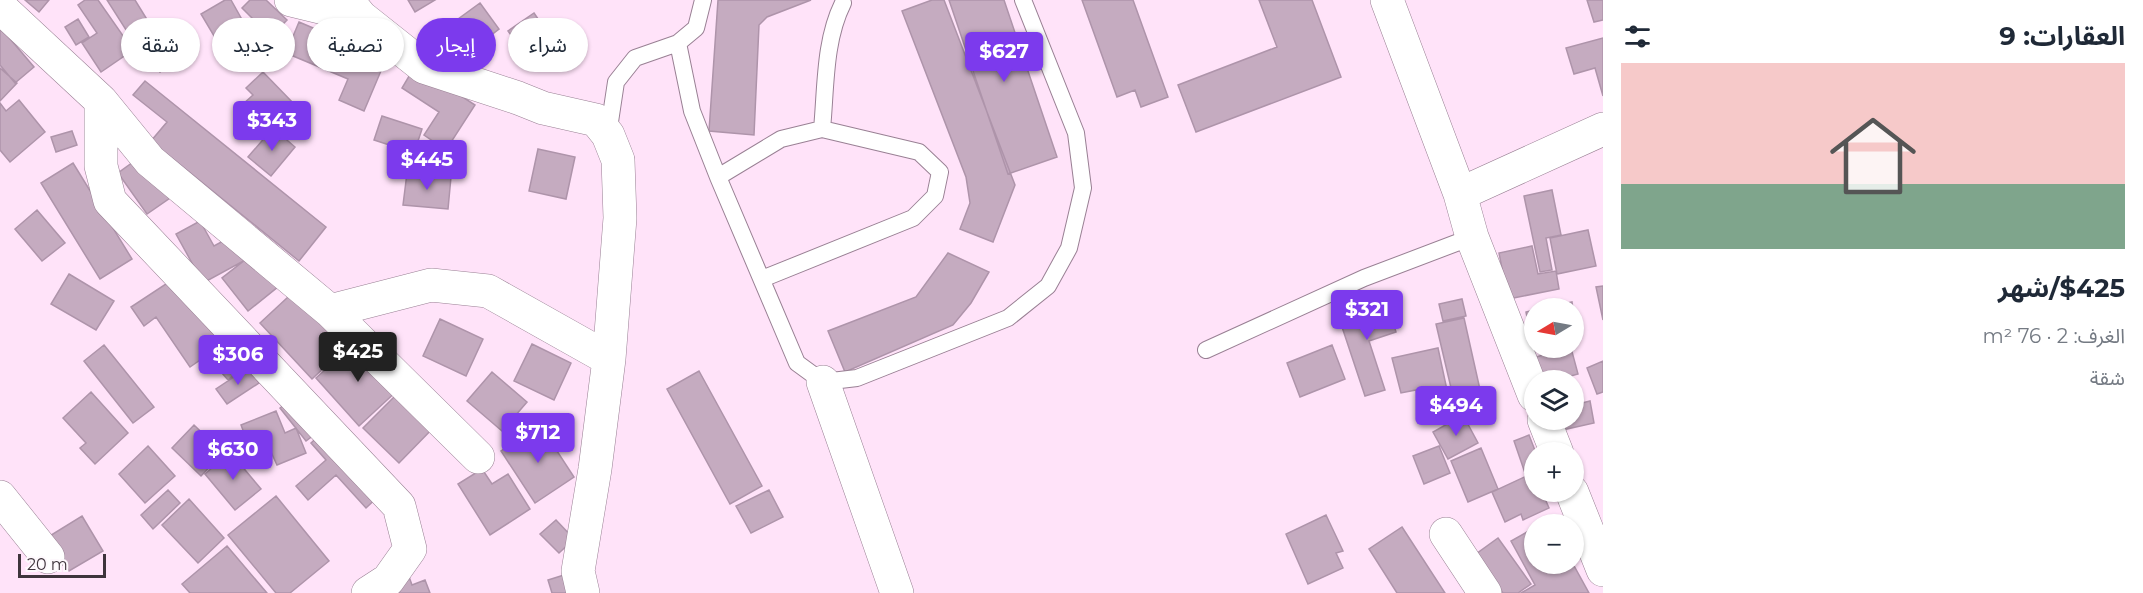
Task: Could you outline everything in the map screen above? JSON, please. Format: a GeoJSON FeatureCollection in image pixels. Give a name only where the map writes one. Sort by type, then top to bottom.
{"type":"FeatureCollection","features":[{"type":"Feature","properties":{"kind":"street"},"geometry":{"type":"LineString","coordinates":[[291,0],[354,9],[424,67],[543,108],[596,120],[608,135],[618,160],[620,218],[609,359],[595,469],[578,572],[583,593]]}},
{"type":"Feature","properties":{"kind":"street"},"geometry":{"type":"LineString","coordinates":[[1387,0],[1460,194],[1472,237],[1524,370]]}},
{"type":"Feature","properties":{"kind":"street"},"geometry":{"type":"LineString","coordinates":[[0,7],[101,100],[150,161],[330,311],[478,457]]}},
{"type":"Feature","properties":{"kind":"street"},"geometry":{"type":"LineString","coordinates":[[101,100],[101,166],[110,201],[399,506],[410,549],[388,580],[368,593]]}},
{"type":"Feature","properties":{"kind":"street"},"geometry":{"type":"LineString","coordinates":[[1460,194],[1603,129]]}},
{"type":"Feature","properties":{"kind":"street"},"geometry":{"type":"LineString","coordinates":[[330,311],[431,285],[488,291],[609,359]]}},
{"type":"Feature","properties":{"kind":"street"},"geometry":{"type":"LineString","coordinates":[[823,382],[897,593]]}},
{"type":"Feature","properties":{"kind":"street"},"geometry":{"type":"LineString","coordinates":[[0,497],[48,557]]}},
{"type":"Feature","properties":{"kind":"street"},"geometry":{"type":"LineString","coordinates":[[1576,502],[1603,570]]}},
{"type":"Feature","properties":{"kind":"street"},"geometry":{"type":"LineString","coordinates":[[1446,534],[1485,593]]}},
{"type":"Feature","properties":{"kind":"lane"},"geometry":{"type":"LineString","coordinates":[[608,135],[616,82],[635,58],[678,43],[696,28],[703,0]]}},
{"type":"Feature","properties":{"kind":"lane"},"geometry":{"type":"LineString","coordinates":[[678,43],[692,111],[797,363],[823,382],[857,378],[1008,318],[1048,286],[1069,248],[1083,188],[1076,133],[1023,0]]}},
{"type":"Feature","properties":{"kind":"lane"},"geometry":{"type":"LineString","coordinates":[[822,129],[828,55],[835,20],[843,3]]}},
{"type":"Feature","properties":{"kind":"lane"},"geometry":{"type":"LineString","coordinates":[[718,177],[781,139],[822,129],[919,152],[940,172],[935,196],[913,218],[762,279]]}},
{"type":"Feature","properties":{"kind":"lane"},"geometry":{"type":"LineString","coordinates":[[1206,350],[1364,278],[1472,237]]}},
{"type":"Feature","properties":{"kind":"building"},"geometry":{"type":"Polygon","coordinates":[[[25,0],[49,0],[39,12],[25,0]]]}},
{"type":"Feature","properties":{"kind":"building"},"geometry":{"type":"Polygon","coordinates":[[[85,0],[98,0],[121,33],[121,58],[101,72],[82,43],[97,33],[78,5],[85,0]]]}},
{"type":"Feature","properties":{"kind":"building"},"geometry":{"type":"Polygon","coordinates":[[[107,0],[135,0],[146,18],[121,18],[121,22],[107,0]]]}},
{"type":"Feature","properties":{"kind":"building"},"geometry":{"type":"Polygon","coordinates":[[[225,0],[231,0],[241,18],[212,18],[212,33],[201,14],[225,0]]]}},
{"type":"Feature","properties":{"kind":"building"},"geometry":{"type":"Polygon","coordinates":[[[250,0],[266,0],[285,18],[252,18],[242,8],[250,0]]]}},
{"type":"Feature","properties":{"kind":"building"},"geometry":{"type":"Polygon","coordinates":[[[408,0],[435,0],[415,12],[408,0]]]}},
{"type":"Feature","properties":{"kind":"building"},"geometry":{"type":"Polygon","coordinates":[[[718,0],[811,0],[767,17],[759,25],[754,135],[709,131],[718,0]]]}},
{"type":"Feature","properties":{"kind":"building"},"geometry":{"type":"Polygon","coordinates":[[[932,0],[944,0],[1015,185],[993,242],[960,229],[970,203],[966,177],[902,11],[932,0]]]}},
{"type":"Feature","properties":{"kind":"building"},"geometry":{"type":"Polygon","coordinates":[[[949,0],[1004,0],[1057,157],[1008,174],[949,0]]]}},
{"type":"Feature","properties":{"kind":"building"},"geometry":{"type":"Polygon","coordinates":[[[1082,0],[1133,0],[1168,97],[1141,107],[1135,90],[1117,97],[1082,0]]]}},
{"type":"Feature","properties":{"kind":"building"},"geometry":{"type":"Polygon","coordinates":[[[1259,0],[1312,0],[1341,77],[1196,132],[1178,85],[1277,47],[1259,0]]]}},
{"type":"Feature","properties":{"kind":"building"},"geometry":{"type":"Polygon","coordinates":[[[1587,0],[1603,0],[1603,20],[1594,22],[1587,0]]]}},
{"type":"Feature","properties":{"kind":"building"},"geometry":{"type":"Polygon","coordinates":[[[480,3],[491,18],[460,18],[480,3]]]}},
{"type":"Feature","properties":{"kind":"building"},"geometry":{"type":"Polygon","coordinates":[[[534,13],[537,18],[527,18],[534,13]]]}},
{"type":"Feature","properties":{"kind":"building"},"geometry":{"type":"Polygon","coordinates":[[[78,19],[89,37],[76,45],[65,27],[78,19]]]}},
{"type":"Feature","properties":{"kind":"building"},"geometry":{"type":"Polygon","coordinates":[[[299,22],[307,25],[307,62],[295,57],[295,32],[299,22]]]}},
{"type":"Feature","properties":{"kind":"building"},"geometry":{"type":"Polygon","coordinates":[[[0,27],[34,67],[15,83],[0,65],[0,27]]]}},
{"type":"Feature","properties":{"kind":"building"},"geometry":{"type":"Polygon","coordinates":[[[1603,38],[1603,96],[1595,68],[1574,74],[1566,48],[1603,38]]]}},
{"type":"Feature","properties":{"kind":"building"},"geometry":{"type":"Polygon","coordinates":[[[415,66],[416,72],[424,72],[475,105],[446,150],[424,135],[439,112],[402,88],[415,66]]]}},
{"type":"Feature","properties":{"kind":"building"},"geometry":{"type":"Polygon","coordinates":[[[0,68],[17,83],[0,101],[0,68]]]}},
{"type":"Feature","properties":{"kind":"building"},"geometry":{"type":"Polygon","coordinates":[[[263,72],[296,106],[280,122],[269,110],[257,121],[242,105],[253,95],[246,88],[263,72]]]}},
{"type":"Feature","properties":{"kind":"building"},"geometry":{"type":"Polygon","coordinates":[[[331,72],[380,72],[364,111],[339,100],[348,79],[331,72]]]}},
{"type":"Feature","properties":{"kind":"building"},"geometry":{"type":"Polygon","coordinates":[[[145,81],[326,227],[299,261],[151,141],[167,122],[133,95],[145,81]]]}},
{"type":"Feature","properties":{"kind":"building"},"geometry":{"type":"Polygon","coordinates":[[[19,100],[45,132],[10,162],[0,150],[0,103],[6,111],[19,100]]]}},
{"type":"Feature","properties":{"kind":"building"},"geometry":{"type":"Polygon","coordinates":[[[382,116],[422,129],[414,153],[374,140],[382,116]]]}},
{"type":"Feature","properties":{"kind":"building"},"geometry":{"type":"Polygon","coordinates":[[[273,128],[295,147],[271,176],[248,157],[273,128]]]}},
{"type":"Feature","properties":{"kind":"building"},"geometry":{"type":"Polygon","coordinates":[[[72,131],[77,145],[56,152],[51,137],[72,131]]]}},
{"type":"Feature","properties":{"kind":"building"},"geometry":{"type":"Polygon","coordinates":[[[538,149],[575,157],[566,199],[529,191],[538,149]]]}},
{"type":"Feature","properties":{"kind":"building"},"geometry":{"type":"Polygon","coordinates":[[[140,157],[170,198],[147,214],[118,173],[140,157]]]}},
{"type":"Feature","properties":{"kind":"building"},"geometry":{"type":"Polygon","coordinates":[[[73,163],[132,259],[100,279],[41,183],[73,163]]]}},
{"type":"Feature","properties":{"kind":"building"},"geometry":{"type":"Polygon","coordinates":[[[407,173],[451,177],[448,209],[403,205],[407,173]]]}},
{"type":"Feature","properties":{"kind":"building"},"geometry":{"type":"Polygon","coordinates":[[[1552,190],[1561,235],[1546,238],[1552,270],[1540,272],[1524,196],[1552,190]]]}},
{"type":"Feature","properties":{"kind":"building"},"geometry":{"type":"Polygon","coordinates":[[[37,210],[65,243],[42,261],[15,229],[37,210]]]}},
{"type":"Feature","properties":{"kind":"building"},"geometry":{"type":"Polygon","coordinates":[[[200,221],[214,246],[236,234],[249,258],[203,283],[176,234],[200,221]]]}},
{"type":"Feature","properties":{"kind":"building"},"geometry":{"type":"Polygon","coordinates":[[[1588,230],[1596,266],[1557,274],[1550,238],[1588,230]]]}},
{"type":"Feature","properties":{"kind":"building"},"geometry":{"type":"Polygon","coordinates":[[[1532,246],[1538,274],[1556,271],[1559,289],[1508,299],[1499,253],[1532,246]]]}},
{"type":"Feature","properties":{"kind":"building"},"geometry":{"type":"Polygon","coordinates":[[[259,249],[284,282],[248,311],[222,278],[259,249]]]}},
{"type":"Feature","properties":{"kind":"building"},"geometry":{"type":"Polygon","coordinates":[[[948,253],[989,272],[971,303],[953,325],[845,372],[828,331],[916,297],[948,253]]]}},
{"type":"Feature","properties":{"kind":"building"},"geometry":{"type":"Polygon","coordinates":[[[69,274],[114,301],[96,330],[51,304],[69,274]]]}},
{"type":"Feature","properties":{"kind":"building"},"geometry":{"type":"Polygon","coordinates":[[[178,276],[223,344],[190,367],[156,317],[144,326],[131,307],[178,276]]]}},
{"type":"Feature","properties":{"kind":"building"},"geometry":{"type":"Polygon","coordinates":[[[302,284],[354,340],[312,379],[260,323],[302,284]]]}},
{"type":"Feature","properties":{"kind":"building"},"geometry":{"type":"Polygon","coordinates":[[[1603,286],[1603,320],[1596,287],[1603,286]]]}},
{"type":"Feature","properties":{"kind":"building"},"geometry":{"type":"Polygon","coordinates":[[[1386,299],[1396,332],[1369,341],[1385,390],[1365,396],[1338,315],[1386,299]]]}},
{"type":"Feature","properties":{"kind":"building"},"geometry":{"type":"Polygon","coordinates":[[[1462,299],[1466,316],[1443,321],[1439,304],[1462,299]]]}},
{"type":"Feature","properties":{"kind":"building"},"geometry":{"type":"Polygon","coordinates":[[[1464,318],[1483,403],[1456,409],[1436,324],[1464,318]]]}},
{"type":"Feature","properties":{"kind":"building"},"geometry":{"type":"Polygon","coordinates":[[[440,319],[483,339],[466,376],[423,356],[440,319]]]}},
{"type":"Feature","properties":{"kind":"building"},"geometry":{"type":"Polygon","coordinates":[[[232,336],[252,359],[228,380],[208,357],[232,336]]]}},
{"type":"Feature","properties":{"kind":"building"},"geometry":{"type":"Polygon","coordinates":[[[357,341],[400,388],[359,426],[316,378],[357,341]]]}},
{"type":"Feature","properties":{"kind":"building"},"geometry":{"type":"Polygon","coordinates":[[[532,344],[571,363],[554,400],[514,381],[532,344]]]}},
{"type":"Feature","properties":{"kind":"building"},"geometry":{"type":"Polygon","coordinates":[[[104,345],[154,407],[133,423],[84,361],[104,345]]]}},
{"type":"Feature","properties":{"kind":"building"},"geometry":{"type":"Polygon","coordinates":[[[1332,345],[1345,379],[1300,397],[1287,363],[1332,345]]]}},
{"type":"Feature","properties":{"kind":"building"},"geometry":{"type":"Polygon","coordinates":[[[1438,348],[1453,418],[1424,424],[1416,390],[1401,393],[1392,358],[1438,348]]]}},
{"type":"Feature","properties":{"kind":"building"},"geometry":{"type":"Polygon","coordinates":[[[1536,358],[1574,358],[1577,370],[1540,370],[1536,358]]]}},
{"type":"Feature","properties":{"kind":"building"},"geometry":{"type":"Polygon","coordinates":[[[1603,361],[1603,392],[1597,394],[1587,368],[1603,361]]]}},
{"type":"Feature","properties":{"kind":"building"},"geometry":{"type":"Polygon","coordinates":[[[249,367],[259,383],[227,404],[216,389],[249,367]]]}},
{"type":"Feature","properties":{"kind":"building"},"geometry":{"type":"Polygon","coordinates":[[[699,371],[762,486],[730,504],[667,389],[699,371]]]}},
{"type":"Feature","properties":{"kind":"building"},"geometry":{"type":"Polygon","coordinates":[[[492,372],[527,402],[502,431],[467,401],[492,372]]]}},
{"type":"Feature","properties":{"kind":"building"},"geometry":{"type":"Polygon","coordinates":[[[403,388],[438,423],[399,463],[363,428],[403,388]]]}},
{"type":"Feature","properties":{"kind":"building"},"geometry":{"type":"Polygon","coordinates":[[[91,392],[128,433],[95,464],[80,448],[86,443],[63,418],[91,392]]]}},
{"type":"Feature","properties":{"kind":"building"},"geometry":{"type":"Polygon","coordinates":[[[297,394],[323,428],[306,441],[280,408],[297,394]]]}},
{"type":"Feature","properties":{"kind":"building"},"geometry":{"type":"Polygon","coordinates":[[[1590,401],[1594,423],[1584,425],[1584,402],[1590,401]]]}},
{"type":"Feature","properties":{"kind":"building"},"geometry":{"type":"Polygon","coordinates":[[[276,411],[285,433],[296,428],[306,453],[277,465],[271,452],[254,459],[241,425],[276,411]]]}},
{"type":"Feature","properties":{"kind":"building"},"geometry":{"type":"Polygon","coordinates":[[[1463,415],[1478,443],[1448,459],[1433,432],[1463,415]]]}},
{"type":"Feature","properties":{"kind":"building"},"geometry":{"type":"Polygon","coordinates":[[[194,425],[223,453],[201,476],[172,448],[194,425]]]}},
{"type":"Feature","properties":{"kind":"building"},"geometry":{"type":"Polygon","coordinates":[[[540,425],[574,477],[535,503],[501,451],[540,425]]]}},
{"type":"Feature","properties":{"kind":"building"},"geometry":{"type":"Polygon","coordinates":[[[326,429],[382,493],[366,508],[336,475],[308,500],[296,486],[326,460],[311,443],[326,429]]]}},
{"type":"Feature","properties":{"kind":"building"},"geometry":{"type":"Polygon","coordinates":[[[1529,435],[1532,442],[1524,442],[1524,470],[1514,441],[1529,435]]]}},
{"type":"Feature","properties":{"kind":"building"},"geometry":{"type":"Polygon","coordinates":[[[148,446],[175,476],[145,503],[119,474],[148,446]]]}},
{"type":"Feature","properties":{"kind":"building"},"geometry":{"type":"Polygon","coordinates":[[[1439,446],[1450,473],[1424,484],[1413,456],[1439,446]]]}},
{"type":"Feature","properties":{"kind":"building"},"geometry":{"type":"Polygon","coordinates":[[[1481,448],[1498,489],[1468,502],[1451,461],[1481,448]]]}},
{"type":"Feature","properties":{"kind":"building"},"geometry":{"type":"Polygon","coordinates":[[[230,452],[261,489],[235,510],[205,474],[230,452]]]}},
{"type":"Feature","properties":{"kind":"building"},"geometry":{"type":"Polygon","coordinates":[[[482,469],[492,484],[508,474],[530,509],[490,535],[458,484],[482,469]]]}},
{"type":"Feature","properties":{"kind":"building"},"geometry":{"type":"Polygon","coordinates":[[[1524,477],[1524,502],[1546,502],[1549,508],[1536,514],[1524,514],[1523,520],[1521,514],[1505,522],[1492,492],[1524,477]]]}},
{"type":"Feature","properties":{"kind":"building"},"geometry":{"type":"Polygon","coordinates":[[[168,490],[180,503],[153,529],[141,515],[168,490]]]}},
{"type":"Feature","properties":{"kind":"building"},"geometry":{"type":"Polygon","coordinates":[[[769,490],[783,517],[751,533],[736,506],[769,490]]]}},
{"type":"Feature","properties":{"kind":"building"},"geometry":{"type":"Polygon","coordinates":[[[276,496],[329,561],[290,593],[276,593],[228,535],[276,496]]]}},
{"type":"Feature","properties":{"kind":"building"},"geometry":{"type":"Polygon","coordinates":[[[189,499],[224,538],[198,563],[162,525],[189,499]]]}},
{"type":"Feature","properties":{"kind":"building"},"geometry":{"type":"Polygon","coordinates":[[[1326,515],[1343,551],[1336,553],[1343,568],[1308,584],[1286,534],[1326,515]]]}},
{"type":"Feature","properties":{"kind":"building"},"geometry":{"type":"Polygon","coordinates":[[[82,516],[103,551],[69,571],[48,537],[82,516]]]}},
{"type":"Feature","properties":{"kind":"building"},"geometry":{"type":"Polygon","coordinates":[[[556,520],[574,539],[559,553],[540,534],[556,520]]]}},
{"type":"Feature","properties":{"kind":"building"},"geometry":{"type":"Polygon","coordinates":[[[1402,527],[1445,593],[1397,593],[1369,549],[1402,527]]]}},
{"type":"Feature","properties":{"kind":"building"},"geometry":{"type":"Polygon","coordinates":[[[1524,534],[1524,565],[1511,541],[1524,534]]]}},
{"type":"Feature","properties":{"kind":"building"},"geometry":{"type":"Polygon","coordinates":[[[1498,538],[1531,584],[1518,593],[1503,593],[1476,554],[1498,538]]]}},
{"type":"Feature","properties":{"kind":"building"},"geometry":{"type":"Polygon","coordinates":[[[227,546],[267,593],[190,593],[182,584],[227,546]]]}},
{"type":"Feature","properties":{"kind":"building"},"geometry":{"type":"Polygon","coordinates":[[[407,571],[412,585],[425,580],[430,593],[379,593],[407,571]]]}},
{"type":"Feature","properties":{"kind":"building"},"geometry":{"type":"Polygon","coordinates":[[[1529,574],[1579,574],[1589,593],[1521,593],[1535,585],[1529,574]]]}},
{"type":"Feature","properties":{"kind":"building"},"geometry":{"type":"Polygon","coordinates":[[[564,575],[569,593],[552,593],[548,580],[564,575]]]}}]}
